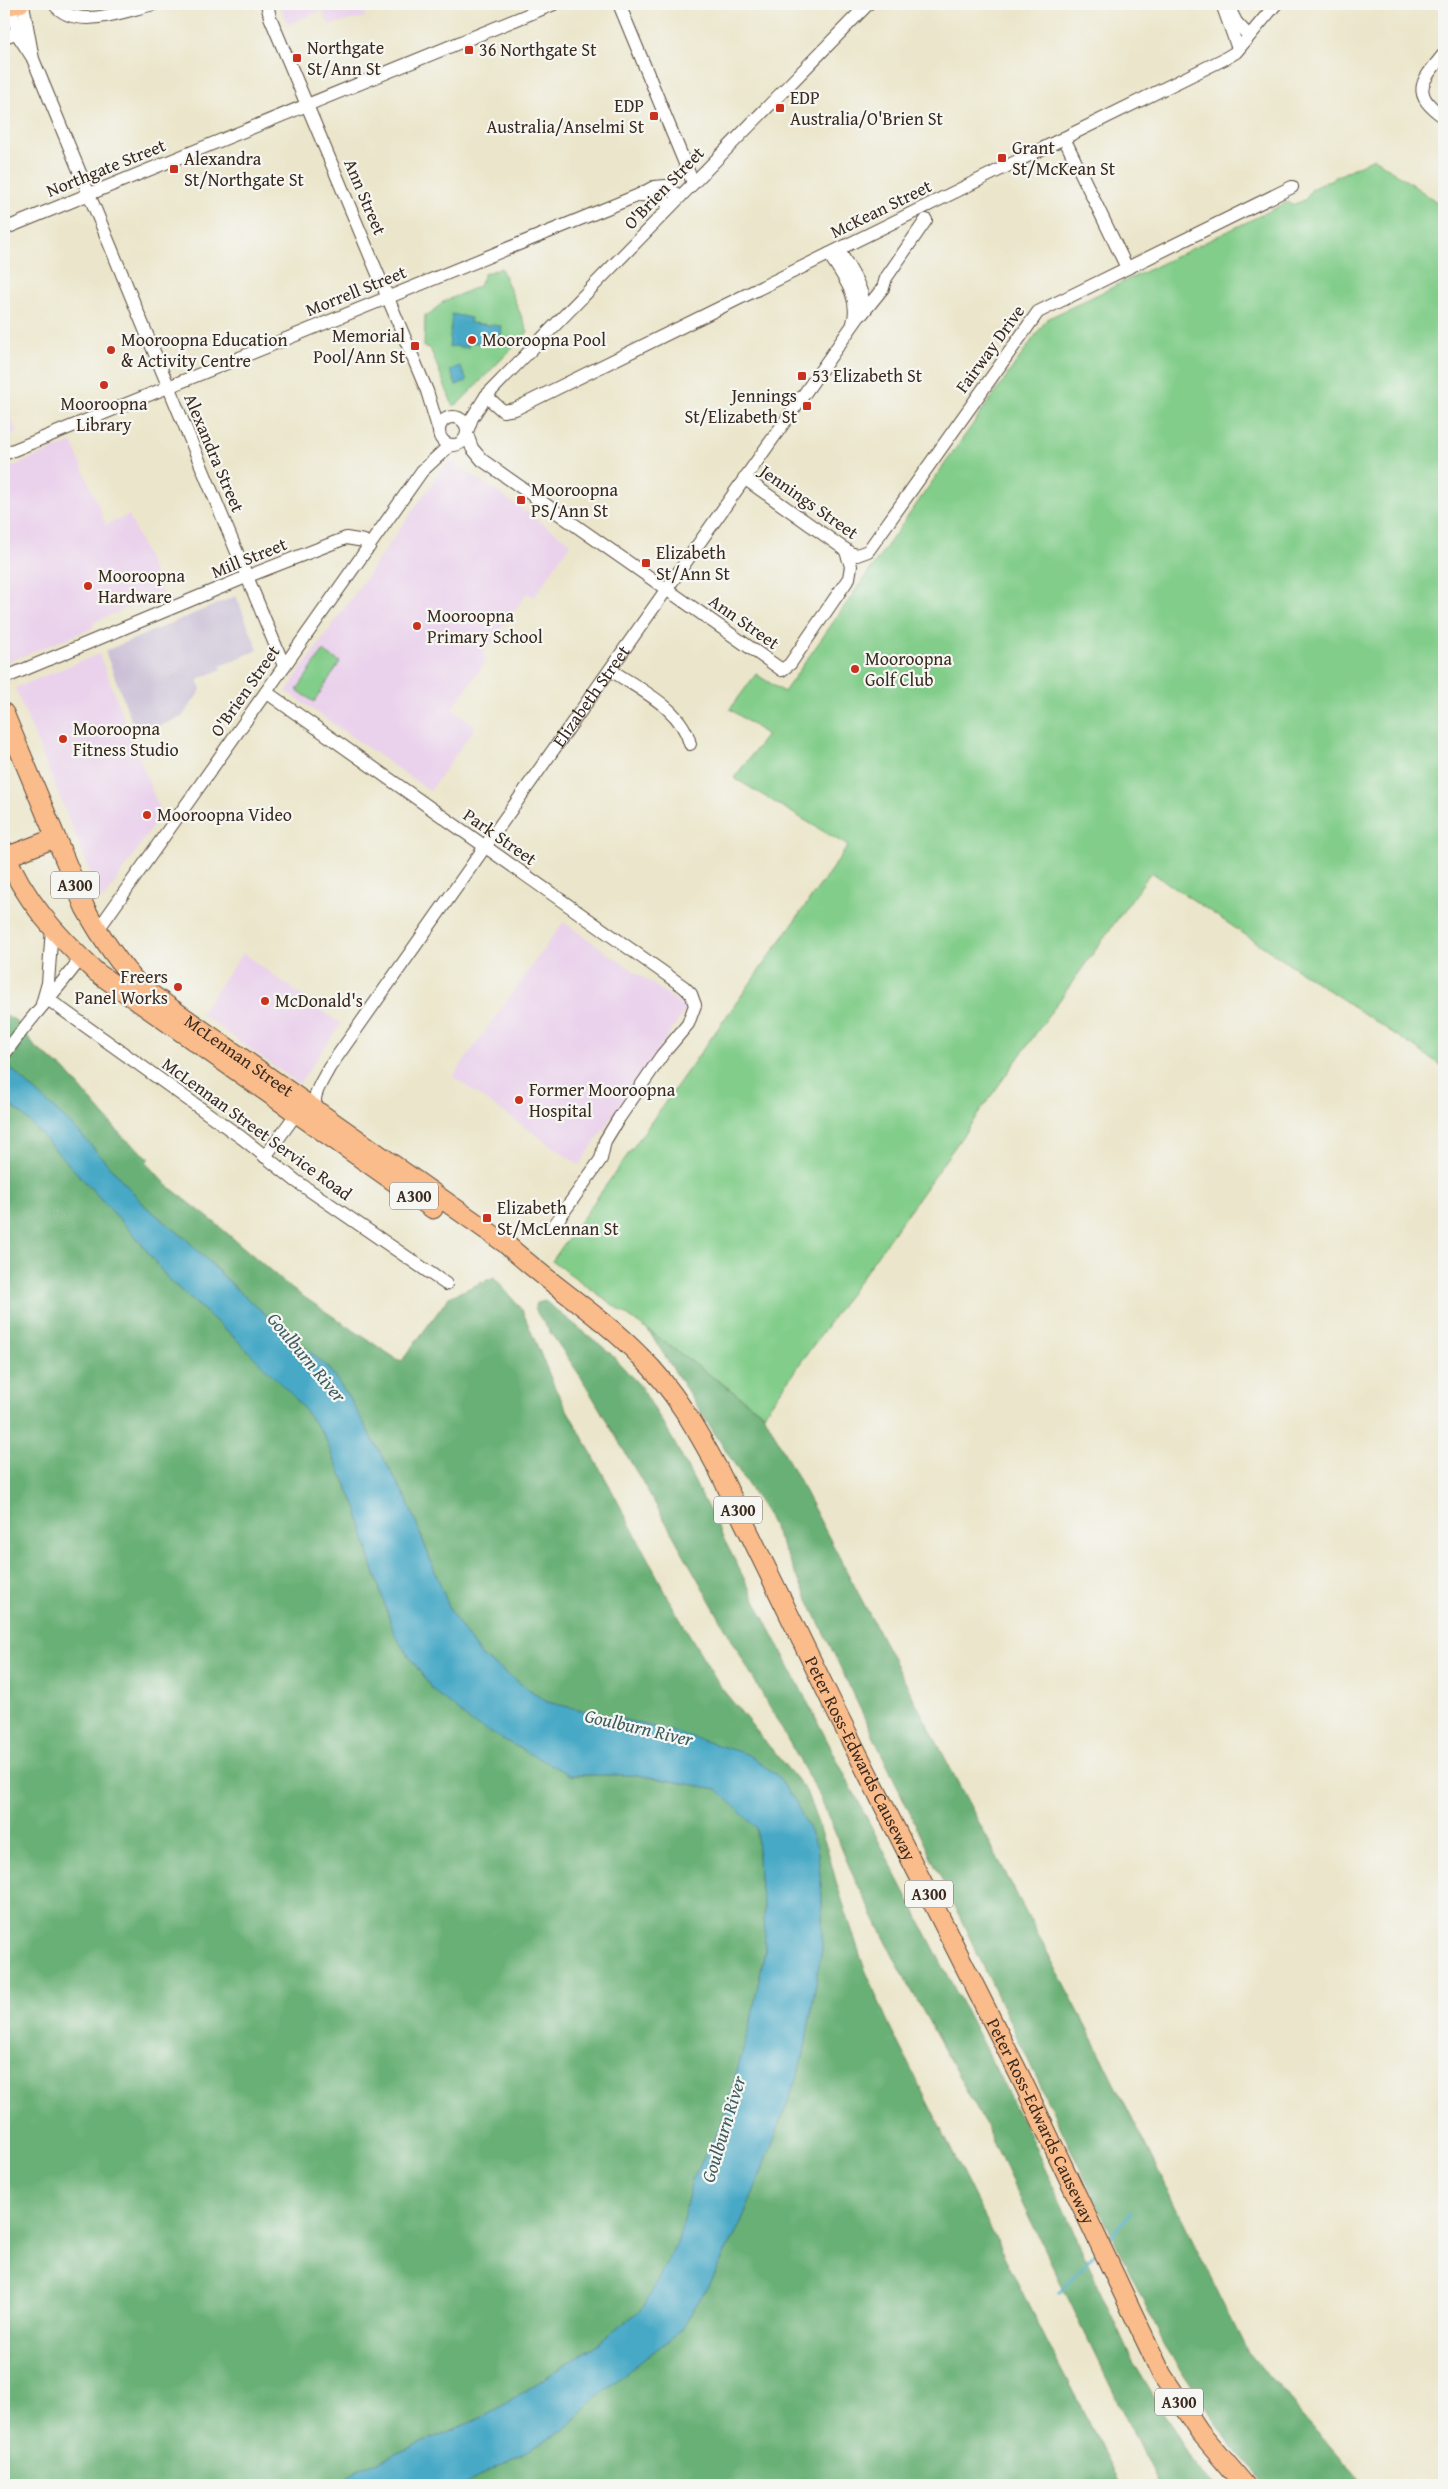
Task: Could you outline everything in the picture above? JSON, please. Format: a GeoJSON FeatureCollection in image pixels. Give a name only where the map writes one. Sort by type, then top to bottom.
{"type":"FeatureCollection","features":[{"type":"Feature","properties":{"kind":"highway","name":"McLennan Street"},"geometry":{"type":"LineString","coordinates":[[4,713],[85,908],[97,931],[121,965],[141,987],[298,1107],[501,1256],[536,1273],[568,1295]]}},
{"type":"Feature","properties":{"kind":"highway"},"geometry":{"type":"LineString","coordinates":[[5,855],[55,838]]}},
{"type":"Feature","properties":{"kind":"highway","name":"McLennan Street"},"geometry":{"type":"LineString","coordinates":[[5,855],[20,884],[52,928],[80,958],[115,986],[298,1107],[319,1113],[506,1244],[536,1273]]}},
{"type":"Feature","properties":{"kind":"highway"},"geometry":{"type":"LineString","coordinates":[[80,958],[97,931]]}},
{"type":"Feature","properties":{"kind":"highway","name":"Peter Ross-Edwards Causeway"},"geometry":{"type":"LineString","coordinates":[[568,1295],[604,1323],[641,1357],[675,1396],[698,1432],[1073,2183],[1162,2375],[1186,2412],[1245,2485]]}},
{"type":"Feature","properties":{"kind":"street"},"geometry":{"type":"LineString","coordinates":[[54,4],[70,16],[85,19],[154,4]]}},
{"type":"Feature","properties":{"kind":"street","name":"Ann Street"},"geometry":{"type":"LineString","coordinates":[[262,4],[270,17],[427,391],[439,432]]}},
{"type":"Feature","properties":{"kind":"street","name":"Ann Street"},"geometry":{"type":"LineString","coordinates":[[267,4],[270,17]]}},
{"type":"Feature","properties":{"kind":"street","name":"Northgate Street"},"geometry":{"type":"LineString","coordinates":[[4,229],[554,4]]}},
{"type":"Feature","properties":{"kind":"street"},"geometry":{"type":"LineString","coordinates":[[619,4],[693,183]]}},
{"type":"Feature","properties":{"kind":"street","name":"O'Brien Street"},"geometry":{"type":"LineString","coordinates":[[467,433],[472,418],[486,396],[868,4]]}},
{"type":"Feature","properties":{"kind":"street"},"geometry":{"type":"LineString","coordinates":[[1222,4],[1238,49]]}},
{"type":"Feature","properties":{"kind":"street"},"geometry":{"type":"LineString","coordinates":[[1226,4],[1236,22],[1249,36]]}},
{"type":"Feature","properties":{"kind":"street","name":"McKean Street"},"geometry":{"type":"LineString","coordinates":[[486,396],[503,411],[515,409],[1231,56],[1276,4]]}},
{"type":"Feature","properties":{"kind":"street","name":"Alexandra Street"},"geometry":{"type":"LineString","coordinates":[[14,5],[33,58],[88,194],[284,666]]}},
{"type":"Feature","properties":{"kind":"street"},"geometry":{"type":"LineString","coordinates":[[4,37],[23,31]]}},
{"type":"Feature","properties":{"kind":"street"},"geometry":{"type":"LineString","coordinates":[[1444,54],[1424,79],[1422,91],[1428,105],[1444,117]]}},
{"type":"Feature","properties":{"kind":"street"},"geometry":{"type":"LineString","coordinates":[[1064,138],[1127,268]]}},
{"type":"Feature","properties":{"kind":"street","name":"Fairway Drive"},"geometry":{"type":"LineString","coordinates":[[849,552],[861,554],[870,550],[1035,314],[1292,187]]}},
{"type":"Feature","properties":{"kind":"street","name":"Morrell Street"},"geometry":{"type":"LineString","coordinates":[[4,454],[639,195],[658,196],[675,201]]}},
{"type":"Feature","properties":{"kind":"street","name":"Elizabeth Street"},"geometry":{"type":"LineString","coordinates":[[852,325],[883,288],[886,278],[926,220]]}},
{"type":"Feature","properties":{"kind":"street","name":"Elizabeth Street"},"geometry":{"type":"LineString","coordinates":[[319,1113],[314,1105],[314,1099],[329,1068],[862,312],[864,302],[834,252]]}},
{"type":"Feature","properties":{"kind":"street","name":"Ann Street"},"geometry":{"type":"LineString","coordinates":[[427,391],[452,417]]}},
{"type":"Feature","properties":{"kind":"street","name":"O'Brien Street"},"geometry":{"type":"LineString","coordinates":[[452,417],[486,396]]}},
{"type":"Feature","properties":{"kind":"street"},"geometry":{"type":"LineString","coordinates":[[452,417],[464,422],[467,433],[462,442],[452,446],[443,442],[439,432],[442,423],[452,417]]}},
{"type":"Feature","properties":{"kind":"street","name":"O'Brien Street"},"geometry":{"type":"LineString","coordinates":[[97,931],[422,472],[439,432]]}},
{"type":"Feature","properties":{"kind":"street","name":"Ann Street"},"geometry":{"type":"LineString","coordinates":[[467,433],[474,450],[489,465]]}},
{"type":"Feature","properties":{"kind":"street","name":"Ann Street"},"geometry":{"type":"LineString","coordinates":[[452,446],[489,465],[782,670],[790,664],[850,576],[851,563],[849,552]]}},
{"type":"Feature","properties":{"kind":"street","name":"O'Brien Street"},"geometry":{"type":"LineString","coordinates":[[422,472],[452,446]]}},
{"type":"Feature","properties":{"kind":"street","name":"Jennings Street"},"geometry":{"type":"LineString","coordinates":[[744,478],[849,552]]}},
{"type":"Feature","properties":{"kind":"street","name":"Mill Street"},"geometry":{"type":"LineString","coordinates":[[4,678],[246,577],[346,538],[364,541],[369,546]]}},
{"type":"Feature","properties":{"kind":"street"},"geometry":{"type":"LineString","coordinates":[[610,670],[664,706],[681,722],[687,732],[690,744]]}},
{"type":"Feature","properties":{"kind":"street","name":"Park Street"},"geometry":{"type":"LineString","coordinates":[[266,692],[484,848],[689,991],[695,1005],[689,1021],[662,1055],[619,1118],[605,1141],[601,1159],[553,1227]]}},
{"type":"Feature","properties":{"kind":"street"},"geometry":{"type":"LineString","coordinates":[[38,1013],[48,982],[52,928]]}},
{"type":"Feature","properties":{"kind":"street"},"geometry":{"type":"LineString","coordinates":[[4,1055],[21,1030],[49,1000],[80,958]]}},
{"type":"Feature","properties":{"kind":"street","name":"McLennan Street Service Road"},"geometry":{"type":"LineString","coordinates":[[49,1000],[203,1109],[306,1188],[446,1284]]}},
{"type":"Feature","properties":{"kind":"street","name":"Elizabeth Street"},"geometry":{"type":"LineString","coordinates":[[265,1156],[317,1077],[329,1068]]}},
{"type":"Feature","properties":{"kind":"shaded area"},"geometry":{"type":"Polygon","coordinates":[[[279,4],[360,4],[366,17],[329,25],[322,10],[288,25],[279,4]]]}},
{"type":"Feature","properties":{"kind":"shaded area"},"geometry":{"type":"Polygon","coordinates":[[[4,401],[17,432],[4,437],[4,401]]]}},
{"type":"Feature","properties":{"kind":"shaded area"},"geometry":{"type":"Polygon","coordinates":[[[72,442],[106,525],[129,515],[165,599],[139,609],[136,604],[94,622],[93,628],[5,663],[4,470],[72,442]]]}},
{"type":"Feature","properties":{"kind":"shaded area","name":"Mooroopna Primary School"},"geometry":{"type":"Polygon","coordinates":[[[449,459],[571,543],[534,597],[527,593],[482,655],[487,659],[452,709],[476,726],[430,791],[286,691],[449,459]]]}},
{"type":"Feature","properties":{"kind":"shaded area"},"geometry":{"type":"Polygon","coordinates":[[[236,596],[258,650],[220,666],[222,669],[198,679],[201,690],[182,717],[137,735],[105,651],[236,596]]]}},
{"type":"Feature","properties":{"kind":"shaded area"},"geometry":{"type":"Polygon","coordinates":[[[99,654],[161,814],[102,901],[15,688],[99,654]]]}},
{"type":"Feature","properties":{"kind":"shaded area","name":"Former Mooroopna Hospital"},"geometry":{"type":"Polygon","coordinates":[[[563,922],[687,1008],[579,1165],[456,1079],[454,1075],[563,922]]]}},
{"type":"Feature","properties":{"kind":"shaded area"},"geometry":{"type":"Polygon","coordinates":[[[243,953],[341,1024],[299,1084],[200,1013],[243,953]]]}},
{"type":"Feature","properties":{"kind":"green space","name":"Mooroopna Golf Club"},"geometry":{"type":"Polygon","coordinates":[[[1374,158],[1444,207],[1444,1067],[1151,872],[764,1414],[552,1261],[848,846],[734,778],[767,735],[730,709],[756,674],[784,692],[1047,319],[1288,202],[1292,205],[1305,200],[1312,189],[1374,158]]]}},
{"type":"Feature","properties":{"kind":"green space","name":"Mooroopna Pool"},"geometry":{"type":"Polygon","coordinates":[[[501,268],[528,332],[459,403],[453,406],[430,348],[424,347],[425,315],[429,315],[443,302],[479,286],[484,274],[501,268]]]}},
{"type":"Feature","properties":{"kind":"green space"},"geometry":{"type":"Polygon","coordinates":[[[323,651],[340,662],[314,702],[297,690],[323,651]]]}},
{"type":"Feature","properties":{"kind":"green space"},"geometry":{"type":"Polygon","coordinates":[[[4,1015],[15,1020],[35,1047],[64,1069],[122,1136],[149,1158],[146,1162],[168,1186],[214,1222],[292,1289],[401,1362],[449,1297],[494,1277],[522,1310],[555,1388],[608,1483],[677,1614],[722,1689],[806,1791],[827,1848],[864,1967],[889,2025],[1057,2362],[1121,2485],[464,2485],[565,2430],[597,2396],[680,2331],[708,2286],[742,2221],[803,2059],[822,1948],[822,1895],[817,1846],[675,1732],[547,1702],[480,1655],[451,1612],[407,1500],[351,1401],[186,1239],[145,1206],[79,1132],[4,1062],[4,1015]]]}},
{"type":"Feature","properties":{"kind":"green space"},"geometry":{"type":"Polygon","coordinates":[[[4,1101],[23,1115],[137,1238],[168,1279],[234,1337],[296,1399],[323,1434],[357,1509],[370,1559],[395,1636],[553,1764],[570,1775],[637,1775],[717,1789],[757,1829],[759,1879],[764,1905],[765,1951],[750,2025],[722,2123],[692,2180],[678,2241],[643,2309],[596,2345],[488,2415],[362,2468],[334,2485],[4,2485],[4,1101]]]}},
{"type":"Feature","properties":{"kind":"green space"},"geometry":{"type":"Polygon","coordinates":[[[545,1301],[608,1351],[641,1387],[673,1440],[1030,2136],[1132,2360],[1192,2461],[1215,2485],[1158,2485],[981,2117],[901,1971],[852,1873],[820,1797],[664,1519],[581,1377],[535,1309],[537,1303],[545,1301]]]}},
{"type":"Feature","properties":{"kind":"green space"},"geometry":{"type":"Polygon","coordinates":[[[648,1330],[764,1414],[1096,2045],[1247,2351],[1364,2485],[1267,2485],[1233,2448],[1165,2346],[768,1516],[648,1330]]]}},
{"type":"Feature","properties":{"kind":"water"},"geometry":{"type":"Polygon","coordinates":[[[452,314],[471,318],[470,323],[502,326],[500,345],[468,342],[468,348],[453,346],[449,348],[452,314]]]}},
{"type":"Feature","properties":{"kind":"water"},"geometry":{"type":"Polygon","coordinates":[[[460,366],[467,381],[456,385],[450,370],[460,366]]]}},
{"type":"Feature","properties":{"kind":"water","name":"Goulburn River"},"geometry":{"type":"Polygon","coordinates":[[[4,1062],[79,1132],[145,1206],[186,1239],[236,1289],[329,1368],[351,1401],[407,1500],[451,1612],[480,1655],[547,1702],[675,1732],[747,1754],[777,1775],[795,1801],[817,1846],[822,1895],[822,1948],[803,2059],[742,2221],[708,2286],[680,2331],[597,2396],[565,2430],[464,2485],[334,2485],[362,2468],[488,2415],[596,2345],[643,2308],[678,2241],[692,2180],[722,2123],[750,2025],[765,1951],[764,1905],[759,1879],[757,1829],[717,1789],[637,1775],[570,1775],[472,1723],[432,1689],[395,1636],[370,1559],[357,1509],[323,1434],[296,1399],[234,1337],[168,1279],[137,1238],[23,1115],[4,1101],[4,1062]]]}},
{"type":"Feature","properties":{"kind":"waterway"},"geometry":{"type":"LineString","coordinates":[[1105,2242],[1132,2213]]}},
{"type":"Feature","properties":{"kind":"waterway"},"geometry":{"type":"LineString","coordinates":[[1060,2292],[1096,2252]]}},
{"type":"Feature","properties":{"kind":"place","name":"36 Northgate St"},"geometry":{"type":"Point","coordinates":[469,50]}},
{"type":"Feature","properties":{"kind":"place","name":"Northgate St/Ann St"},"geometry":{"type":"Point","coordinates":[297,58]}},
{"type":"Feature","properties":{"kind":"place","name":"EDP Australia/O'Brien St"},"geometry":{"type":"Point","coordinates":[780,108]}},
{"type":"Feature","properties":{"kind":"place","name":"EDP Australia/Anselmi St"},"geometry":{"type":"Point","coordinates":[654,116]}},
{"type":"Feature","properties":{"kind":"place","name":"Grant St/McKean St"},"geometry":{"type":"Point","coordinates":[1002,158]}},
{"type":"Feature","properties":{"kind":"place","name":"Alexandra St/Northgate St"},"geometry":{"type":"Point","coordinates":[174,169]}},
{"type":"Feature","properties":{"kind":"place","name":"Mooroopna Pool"},"geometry":{"type":"Point","coordinates":[472,340]}},
{"type":"Feature","properties":{"kind":"place","name":"Memorial Pool/Ann St"},"geometry":{"type":"Point","coordinates":[415,346]}},
{"type":"Feature","properties":{"kind":"place","name":"Mooroopna Education & Activity Centre"},"geometry":{"type":"Point","coordinates":[111,350]}},
{"type":"Feature","properties":{"kind":"place","name":"53 Elizabeth St"},"geometry":{"type":"Point","coordinates":[802,376]}},
{"type":"Feature","properties":{"kind":"place","name":"Mooroopna Library"},"geometry":{"type":"Point","coordinates":[104,385]}},
{"type":"Feature","properties":{"kind":"place","name":"Jennings St/Elizabeth St"},"geometry":{"type":"Point","coordinates":[807,406]}},
{"type":"Feature","properties":{"kind":"place","name":"Mooroopna PS/Ann St"},"geometry":{"type":"Point","coordinates":[521,500]}},
{"type":"Feature","properties":{"kind":"place","name":"Elizabeth St/Ann St"},"geometry":{"type":"Point","coordinates":[646,563]}},
{"type":"Feature","properties":{"kind":"place","name":"Mooroopna Hardware"},"geometry":{"type":"Point","coordinates":[88,586]}},
{"type":"Feature","properties":{"kind":"place","name":"Mooroopna Primary School"},"geometry":{"type":"Point","coordinates":[417,626]}},
{"type":"Feature","properties":{"kind":"place","name":"Mooroopna Golf Club"},"geometry":{"type":"Point","coordinates":[855,669]}},
{"type":"Feature","properties":{"kind":"place","name":"Mooroopna Fitness Studio"},"geometry":{"type":"Point","coordinates":[63,739]}},
{"type":"Feature","properties":{"kind":"place","name":"Mooroopna Video"},"geometry":{"type":"Point","coordinates":[147,815]}},
{"type":"Feature","properties":{"kind":"place","name":"Freers Panel Works"},"geometry":{"type":"Point","coordinates":[178,987]}},
{"type":"Feature","properties":{"kind":"place","name":"McDonald's"},"geometry":{"type":"Point","coordinates":[265,1001]}},
{"type":"Feature","properties":{"kind":"place","name":"Former Mooroopna Hospital"},"geometry":{"type":"Point","coordinates":[519,1100]}},
{"type":"Feature","properties":{"kind":"place","name":"Elizabeth St/McLennan St"},"geometry":{"type":"Point","coordinates":[487,1218]}}]}
